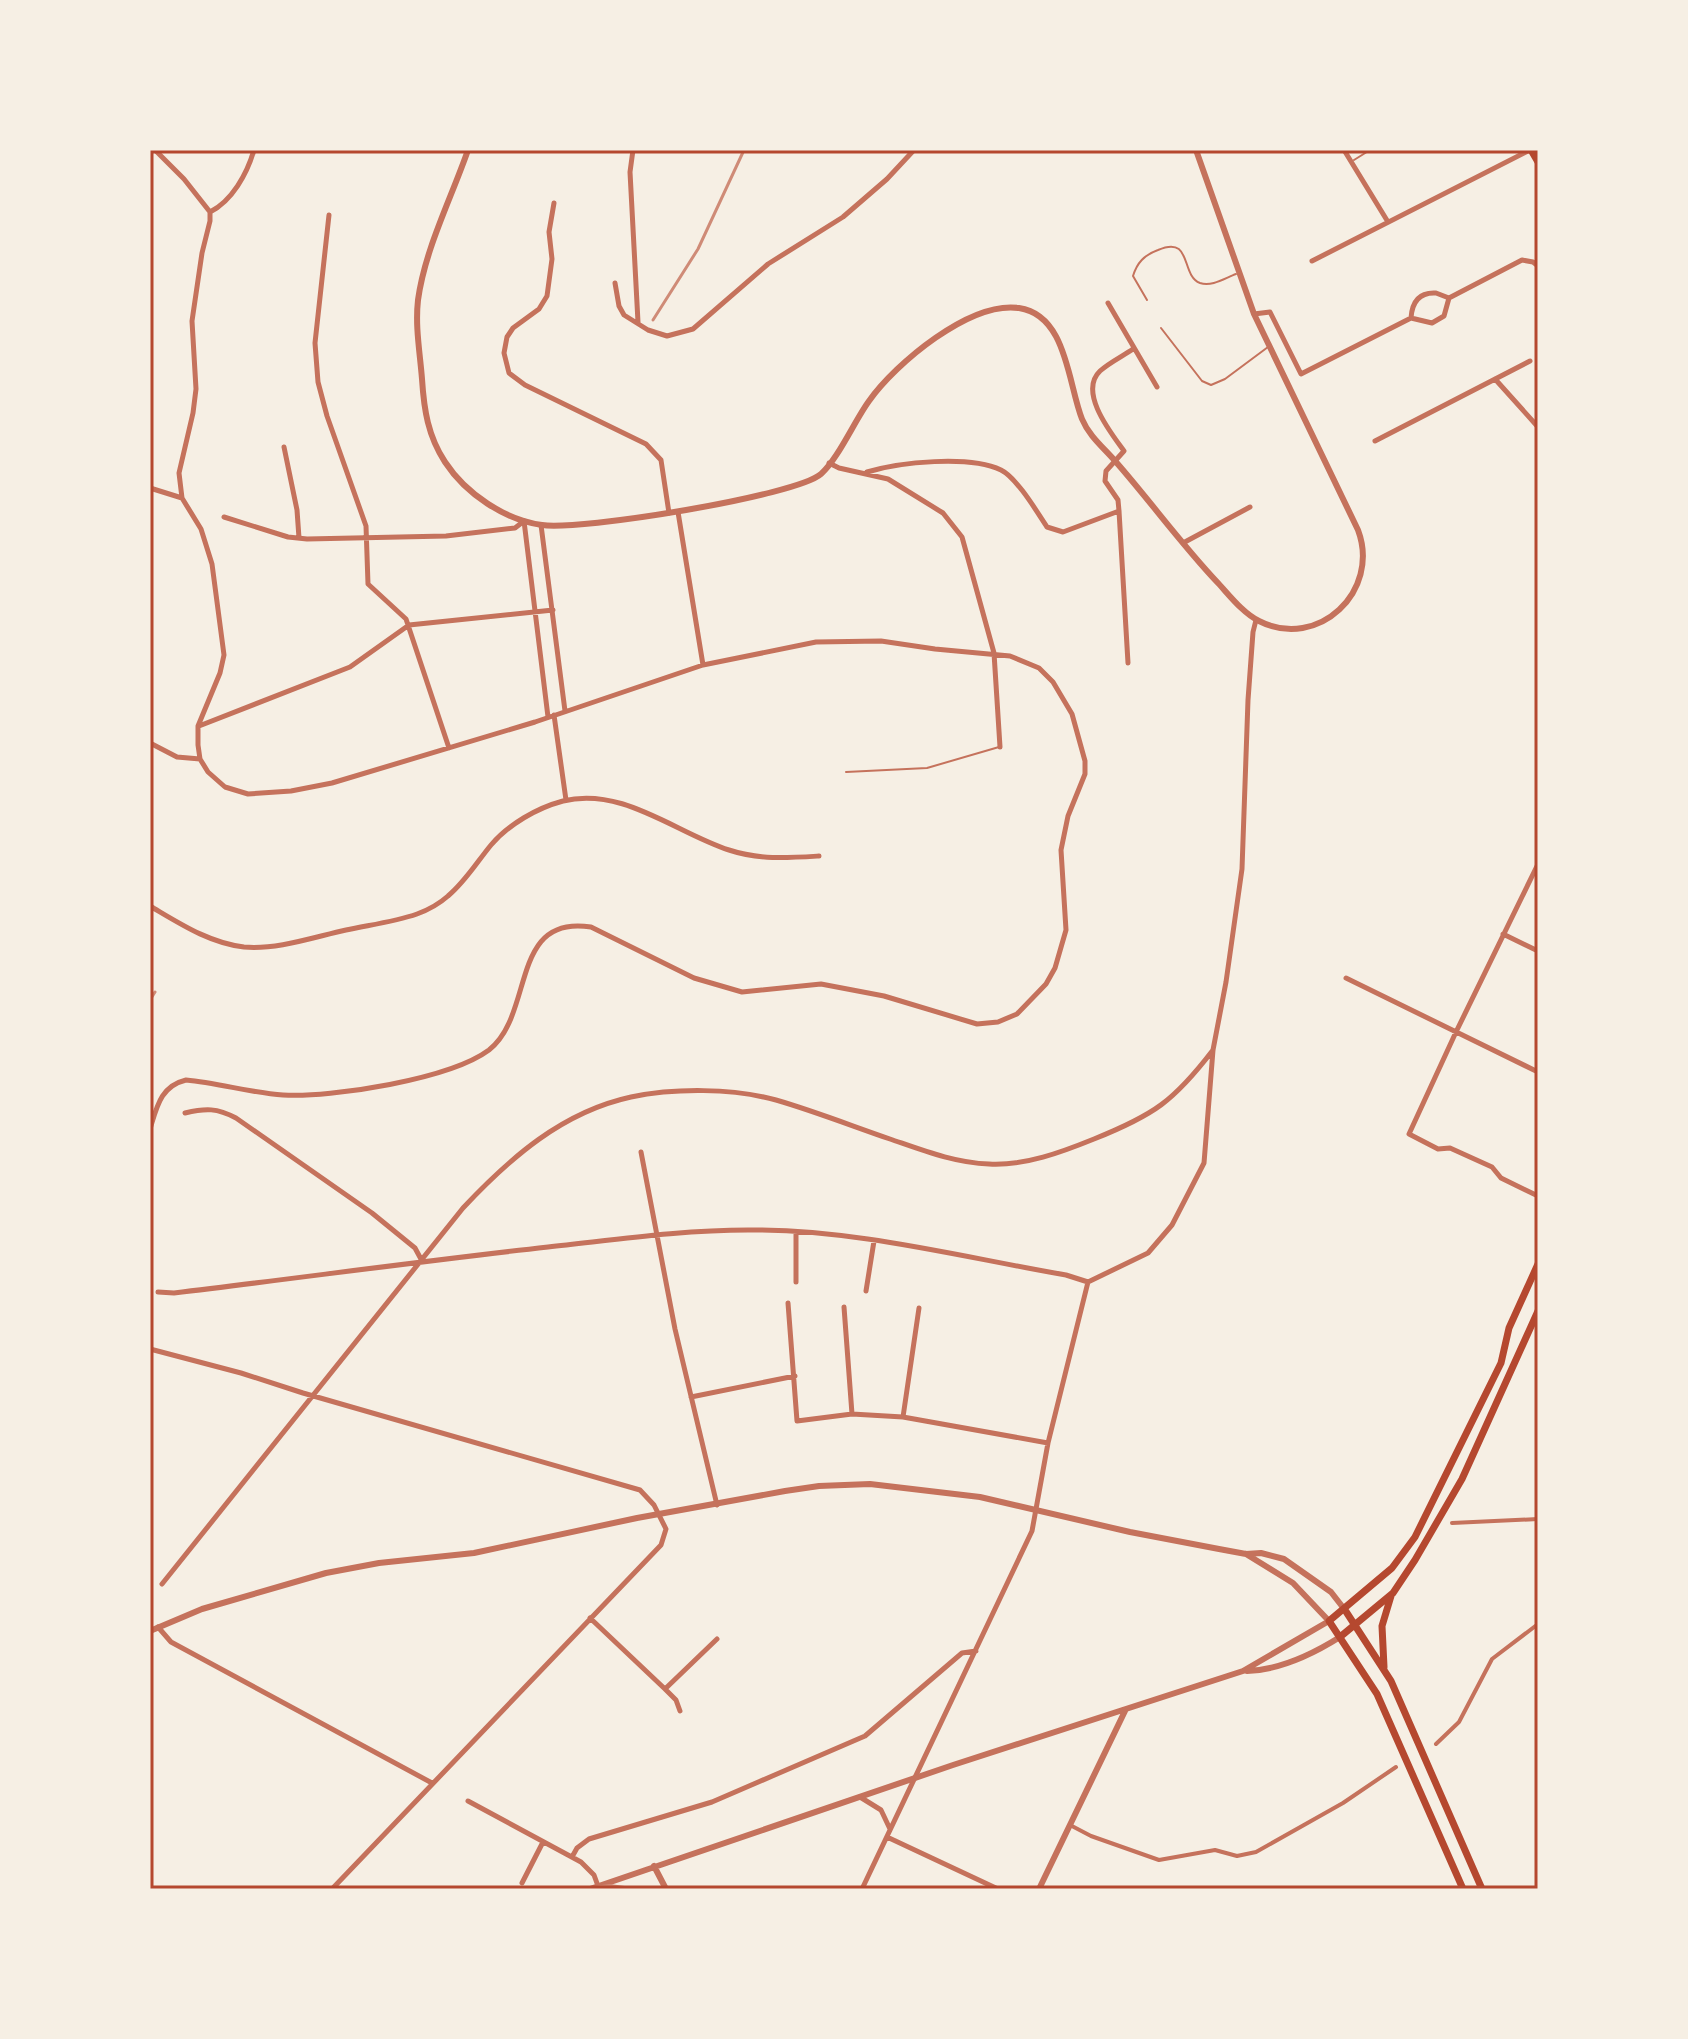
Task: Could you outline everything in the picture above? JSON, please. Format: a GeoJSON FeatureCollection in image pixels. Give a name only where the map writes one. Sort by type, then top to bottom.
{"type":"FeatureCollection","features":[{"type":"Feature","properties":{"kind":"main road"},"geometry":{"type":"LineString","coordinates":[[1531,150],[1538,162]]}},
{"type":"Feature","properties":{"kind":"main road"},"geometry":{"type":"LineString","coordinates":[[1463,1889],[1388,1717],[1362,1668],[1329,1621],[1392,1568],[1415,1537],[1496,1376],[1509,1328],[1538,1264]]}},
{"type":"Feature","properties":{"kind":"main road"},"geometry":{"type":"LineString","coordinates":[[1384,1669],[1382,1626],[1393,1593],[1462,1479],[1538,1311]]}},
{"type":"Feature","properties":{"kind":"main road"},"geometry":{"type":"LineString","coordinates":[[1340,1637],[1393,1593]]}},
{"type":"Feature","properties":{"kind":"main road"},"geometry":{"type":"LineString","coordinates":[[1345,1610],[1384,1669],[1404,1708],[1482,1889]]}},
{"type":"Feature","properties":{"kind":"main road"},"geometry":{"type":"LineString","coordinates":[[1388,1717],[1394,1709],[1404,1708]]}},
{"type":"Feature","properties":{"kind":"street"},"geometry":{"type":"LineString","coordinates":[[150,1129],[163,1092],[174,1083],[186,1080],[283,1095],[315,1095],[445,1072],[473,1061],[493,1046],[507,1026],[537,944],[551,932],[576,925],[591,927],[694,978],[742,992],[821,984],[884,996],[977,1024],[998,1022],[1017,1014],[1051,976],[1066,930],[1061,850],[1068,816],[1085,774],[1085,761],[1072,714],[1053,682],[1039,668],[1025,660],[994,653],[881,641],[816,642],[703,665],[551,716],[332,783],[291,791],[248,794],[219,783],[200,759],[198,726],[220,673],[224,655],[218,594],[201,529],[182,498],[179,473],[196,389],[192,321],[210,212],[184,179],[155,150]]}},
{"type":"Feature","properties":{"kind":"street"},"geometry":{"type":"LineString","coordinates":[[210,212],[220,207],[237,187],[254,150]]}},
{"type":"Feature","properties":{"kind":"street"},"geometry":{"type":"LineString","coordinates":[[468,150],[434,244],[418,303],[417,324],[426,422],[438,451],[460,481],[496,509],[524,521],[555,526],[678,512],[805,483],[820,475],[871,397],[919,349],[978,314],[999,307],[1024,309],[1042,320],[1057,339],[1068,363],[1085,426],[1182,544],[1256,620],[1295,629],[1322,622],[1336,613],[1355,591],[1365,556],[1358,530],[1254,314],[1196,150]]}},
{"type":"Feature","properties":{"kind":"street"},"geometry":{"type":"LineString","coordinates":[[633,150],[631,187],[638,323]]}},
{"type":"Feature","properties":{"kind":"street"},"geometry":{"type":"LineString","coordinates":[[615,283],[624,315],[648,330],[667,336],[693,329],[768,264],[843,217],[887,179],[914,150]]}},
{"type":"Feature","properties":{"kind":"street"},"geometry":{"type":"LineString","coordinates":[[1344,150],[1388,222]]}},
{"type":"Feature","properties":{"kind":"street"},"geometry":{"type":"LineString","coordinates":[[1312,261],[1531,150]]}},
{"type":"Feature","properties":{"kind":"street"},"geometry":{"type":"LineString","coordinates":[[554,203],[549,232],[552,259],[547,296],[539,309],[513,328],[507,337],[504,353],[509,373],[525,385],[646,444],[661,460],[669,513]]}},
{"type":"Feature","properties":{"kind":"street"},"geometry":{"type":"LineString","coordinates":[[329,215],[315,343],[318,382],[366,526],[368,584],[402,612],[409,625],[412,643],[449,748]]}},
{"type":"Feature","properties":{"kind":"street"},"geometry":{"type":"LineString","coordinates":[[1411,318],[1413,304],[1424,294],[1436,293],[1449,298],[1522,260],[1538,266]]}},
{"type":"Feature","properties":{"kind":"street"},"geometry":{"type":"LineString","coordinates":[[1411,318],[1425,324],[1439,320],[1447,311],[1449,298]]}},
{"type":"Feature","properties":{"kind":"street"},"geometry":{"type":"LineString","coordinates":[[1108,303],[1157,387]]}},
{"type":"Feature","properties":{"kind":"street"},"geometry":{"type":"LineString","coordinates":[[1254,314],[1270,312],[1301,374],[1411,318]]}},
{"type":"Feature","properties":{"kind":"street"},"geometry":{"type":"LineString","coordinates":[[1128,663],[1118,500],[1105,481],[1106,471],[1124,451],[1100,417],[1092,389],[1098,373],[1133,349]]}},
{"type":"Feature","properties":{"kind":"street"},"geometry":{"type":"LineString","coordinates":[[1375,441],[1530,361]]}},
{"type":"Feature","properties":{"kind":"street"},"geometry":{"type":"LineString","coordinates":[[1495,379],[1538,427]]}},
{"type":"Feature","properties":{"kind":"street"},"geometry":{"type":"LineString","coordinates":[[284,447],[297,510],[299,538]]}},
{"type":"Feature","properties":{"kind":"street"},"geometry":{"type":"LineString","coordinates":[[829,463],[888,479],[920,497],[954,524],[962,537],[975,573],[994,653],[1000,747]]}},
{"type":"Feature","properties":{"kind":"street"},"geometry":{"type":"LineString","coordinates":[[866,473],[884,467],[977,463],[1003,471],[1047,527],[1063,532],[1119,511]]}},
{"type":"Feature","properties":{"kind":"street"},"geometry":{"type":"LineString","coordinates":[[150,488],[182,498]]}},
{"type":"Feature","properties":{"kind":"street"},"geometry":{"type":"LineString","coordinates":[[1182,544],[1250,507]]}},
{"type":"Feature","properties":{"kind":"street"},"geometry":{"type":"LineString","coordinates":[[678,512],[703,665]]}},
{"type":"Feature","properties":{"kind":"street"},"geometry":{"type":"LineString","coordinates":[[224,517],[299,538],[446,536],[515,528],[524,521]]}},
{"type":"Feature","properties":{"kind":"street"},"geometry":{"type":"LineString","coordinates":[[524,521],[535,611],[566,800]]}},
{"type":"Feature","properties":{"kind":"street"},"geometry":{"type":"LineString","coordinates":[[541,525],[565,711]]}},
{"type":"Feature","properties":{"kind":"street"},"geometry":{"type":"LineString","coordinates":[[198,726],[350,667],[409,625],[553,610]]}},
{"type":"Feature","properties":{"kind":"street"},"geometry":{"type":"LineString","coordinates":[[158,1292],[174,1293],[659,1235],[749,1230],[874,1241],[1066,1275],[1088,1282],[1148,1253],[1172,1225],[1204,1163],[1213,1050],[1242,869],[1248,706],[1256,620]]}},
{"type":"Feature","properties":{"kind":"street"},"geometry":{"type":"LineString","coordinates":[[150,743],[177,757],[200,759]]}},
{"type":"Feature","properties":{"kind":"street"},"geometry":{"type":"LineString","coordinates":[[150,906],[216,941],[246,947],[293,941],[406,917],[428,909],[447,897],[509,828],[534,813],[566,800],[600,800],[638,808],[693,838],[754,857],[819,856]]}},
{"type":"Feature","properties":{"kind":"street"},"geometry":{"type":"LineString","coordinates":[[1538,864],[1409,1134],[1438,1149],[1450,1148],[1492,1167],[1501,1178],[1538,1196]]}},
{"type":"Feature","properties":{"kind":"street"},"geometry":{"type":"LineString","coordinates":[[1503,934],[1538,951]]}},
{"type":"Feature","properties":{"kind":"street"},"geometry":{"type":"LineString","coordinates":[[1346,978],[1538,1072]]}},
{"type":"Feature","properties":{"kind":"street"},"geometry":{"type":"LineString","coordinates":[[162,1584],[471,1199],[538,1137],[590,1110],[630,1097],[667,1092],[722,1092],[773,1099],[944,1157],[990,1164],[1037,1159],[1131,1124],[1173,1098],[1213,1050]]}},
{"type":"Feature","properties":{"kind":"street"},"geometry":{"type":"LineString","coordinates":[[185,1113],[206,1108],[236,1118],[372,1213],[415,1248],[422,1261]]}},
{"type":"Feature","properties":{"kind":"street"},"geometry":{"type":"LineString","coordinates":[[641,1152],[675,1329],[717,1505]]}},
{"type":"Feature","properties":{"kind":"street"},"geometry":{"type":"LineString","coordinates":[[796,1232],[796,1282]]}},
{"type":"Feature","properties":{"kind":"street"},"geometry":{"type":"LineString","coordinates":[[866,1291],[874,1241]]}},
{"type":"Feature","properties":{"kind":"street"},"geometry":{"type":"LineString","coordinates":[[862,1889],[1032,1531],[1048,1443],[1088,1282]]}},
{"type":"Feature","properties":{"kind":"street"},"geometry":{"type":"LineString","coordinates":[[788,1303],[797,1421],[852,1414],[903,1417],[1048,1443]]}},
{"type":"Feature","properties":{"kind":"street"},"geometry":{"type":"LineString","coordinates":[[844,1307],[852,1414]]}},
{"type":"Feature","properties":{"kind":"street"},"geometry":{"type":"LineString","coordinates":[[903,1417],[919,1308]]}},
{"type":"Feature","properties":{"kind":"street"},"geometry":{"type":"LineString","coordinates":[[150,1349],[640,1490],[647,1495],[666,1529],[663,1542],[332,1889]]}},
{"type":"Feature","properties":{"kind":"street"},"geometry":{"type":"LineString","coordinates":[[691,1397],[795,1376]]}},
{"type":"Feature","properties":{"kind":"street"},"geometry":{"type":"LineString","coordinates":[[150,1631],[202,1609],[326,1573],[379,1563],[474,1553],[659,1514],[819,1486],[870,1484],[980,1497],[1037,1512],[1284,1559],[1331,1592],[1345,1610]]}},
{"type":"Feature","properties":{"kind":"street"},"geometry":{"type":"LineString","coordinates":[[1452,1523],[1538,1519]]}},
{"type":"Feature","properties":{"kind":"street"},"geometry":{"type":"LineString","coordinates":[[590,1889],[612,1886],[654,1866],[1243,1671],[1329,1621],[1293,1583],[1246,1554]]}},
{"type":"Feature","properties":{"kind":"street"},"geometry":{"type":"LineString","coordinates":[[590,1618],[676,1700],[680,1711]]}},
{"type":"Feature","properties":{"kind":"street"},"geometry":{"type":"LineString","coordinates":[[1436,1744],[1459,1722],[1492,1659],[1538,1624]]}},
{"type":"Feature","properties":{"kind":"street"},"geometry":{"type":"LineString","coordinates":[[158,1627],[171,1642],[432,1783]]}},
{"type":"Feature","properties":{"kind":"street"},"geometry":{"type":"LineString","coordinates":[[1243,1671],[1261,1670],[1296,1659],[1340,1637]]}},
{"type":"Feature","properties":{"kind":"street"},"geometry":{"type":"LineString","coordinates":[[665,1689],[717,1639]]}},
{"type":"Feature","properties":{"kind":"street"},"geometry":{"type":"LineString","coordinates":[[572,1857],[577,1848],[589,1839],[708,1804],[865,1736],[962,1653],[976,1651]]}},
{"type":"Feature","properties":{"kind":"street"},"geometry":{"type":"LineString","coordinates":[[1039,1889],[1125,1711]]}},
{"type":"Feature","properties":{"kind":"street"},"geometry":{"type":"LineString","coordinates":[[1070,1825],[1091,1836],[1159,1860],[1215,1850],[1237,1856],[1275,1843],[1396,1767]]}},
{"type":"Feature","properties":{"kind":"street"},"geometry":{"type":"LineString","coordinates":[[859,1797],[881,1810],[891,1830]]}},
{"type":"Feature","properties":{"kind":"street"},"geometry":{"type":"LineString","coordinates":[[468,1801],[572,1857],[587,1868],[598,1886]]}},
{"type":"Feature","properties":{"kind":"street"},"geometry":{"type":"LineString","coordinates":[[887,1837],[998,1889]]}},
{"type":"Feature","properties":{"kind":"street"},"geometry":{"type":"LineString","coordinates":[[522,1883],[543,1842]]}},
{"type":"Feature","properties":{"kind":"street"},"geometry":{"type":"LineString","coordinates":[[654,1866],[666,1889]]}},
{"type":"Feature","properties":{"kind":"lane"},"geometry":{"type":"LineString","coordinates":[[1353,162],[1370,150]]}},
{"type":"Feature","properties":{"kind":"lane"},"geometry":{"type":"LineString","coordinates":[[1147,300],[1133,276],[1137,265],[1156,250],[1169,246],[1183,253],[1195,280],[1202,284],[1214,283],[1238,273]]}},
{"type":"Feature","properties":{"kind":"lane"},"geometry":{"type":"LineString","coordinates":[[1161,328],[1202,381],[1211,385],[1225,379],[1269,346]]}},
{"type":"Feature","properties":{"kind":"lane"},"geometry":{"type":"LineString","coordinates":[[846,772],[927,768],[1000,747]]}},
{"type":"Feature","properties":{"kind":"tram line"},"geometry":{"type":"LineString","coordinates":[[578,1889],[610,1885],[639,1889]]}},
{"type":"Feature","properties":{"kind":"railway"},"geometry":{"type":"LineString","coordinates":[[653,320],[698,249],[744,150]]}},
{"type":"Feature","properties":{"kind":"railway"},"geometry":{"type":"LineString","coordinates":[[150,1000],[155,992]]}}]}
